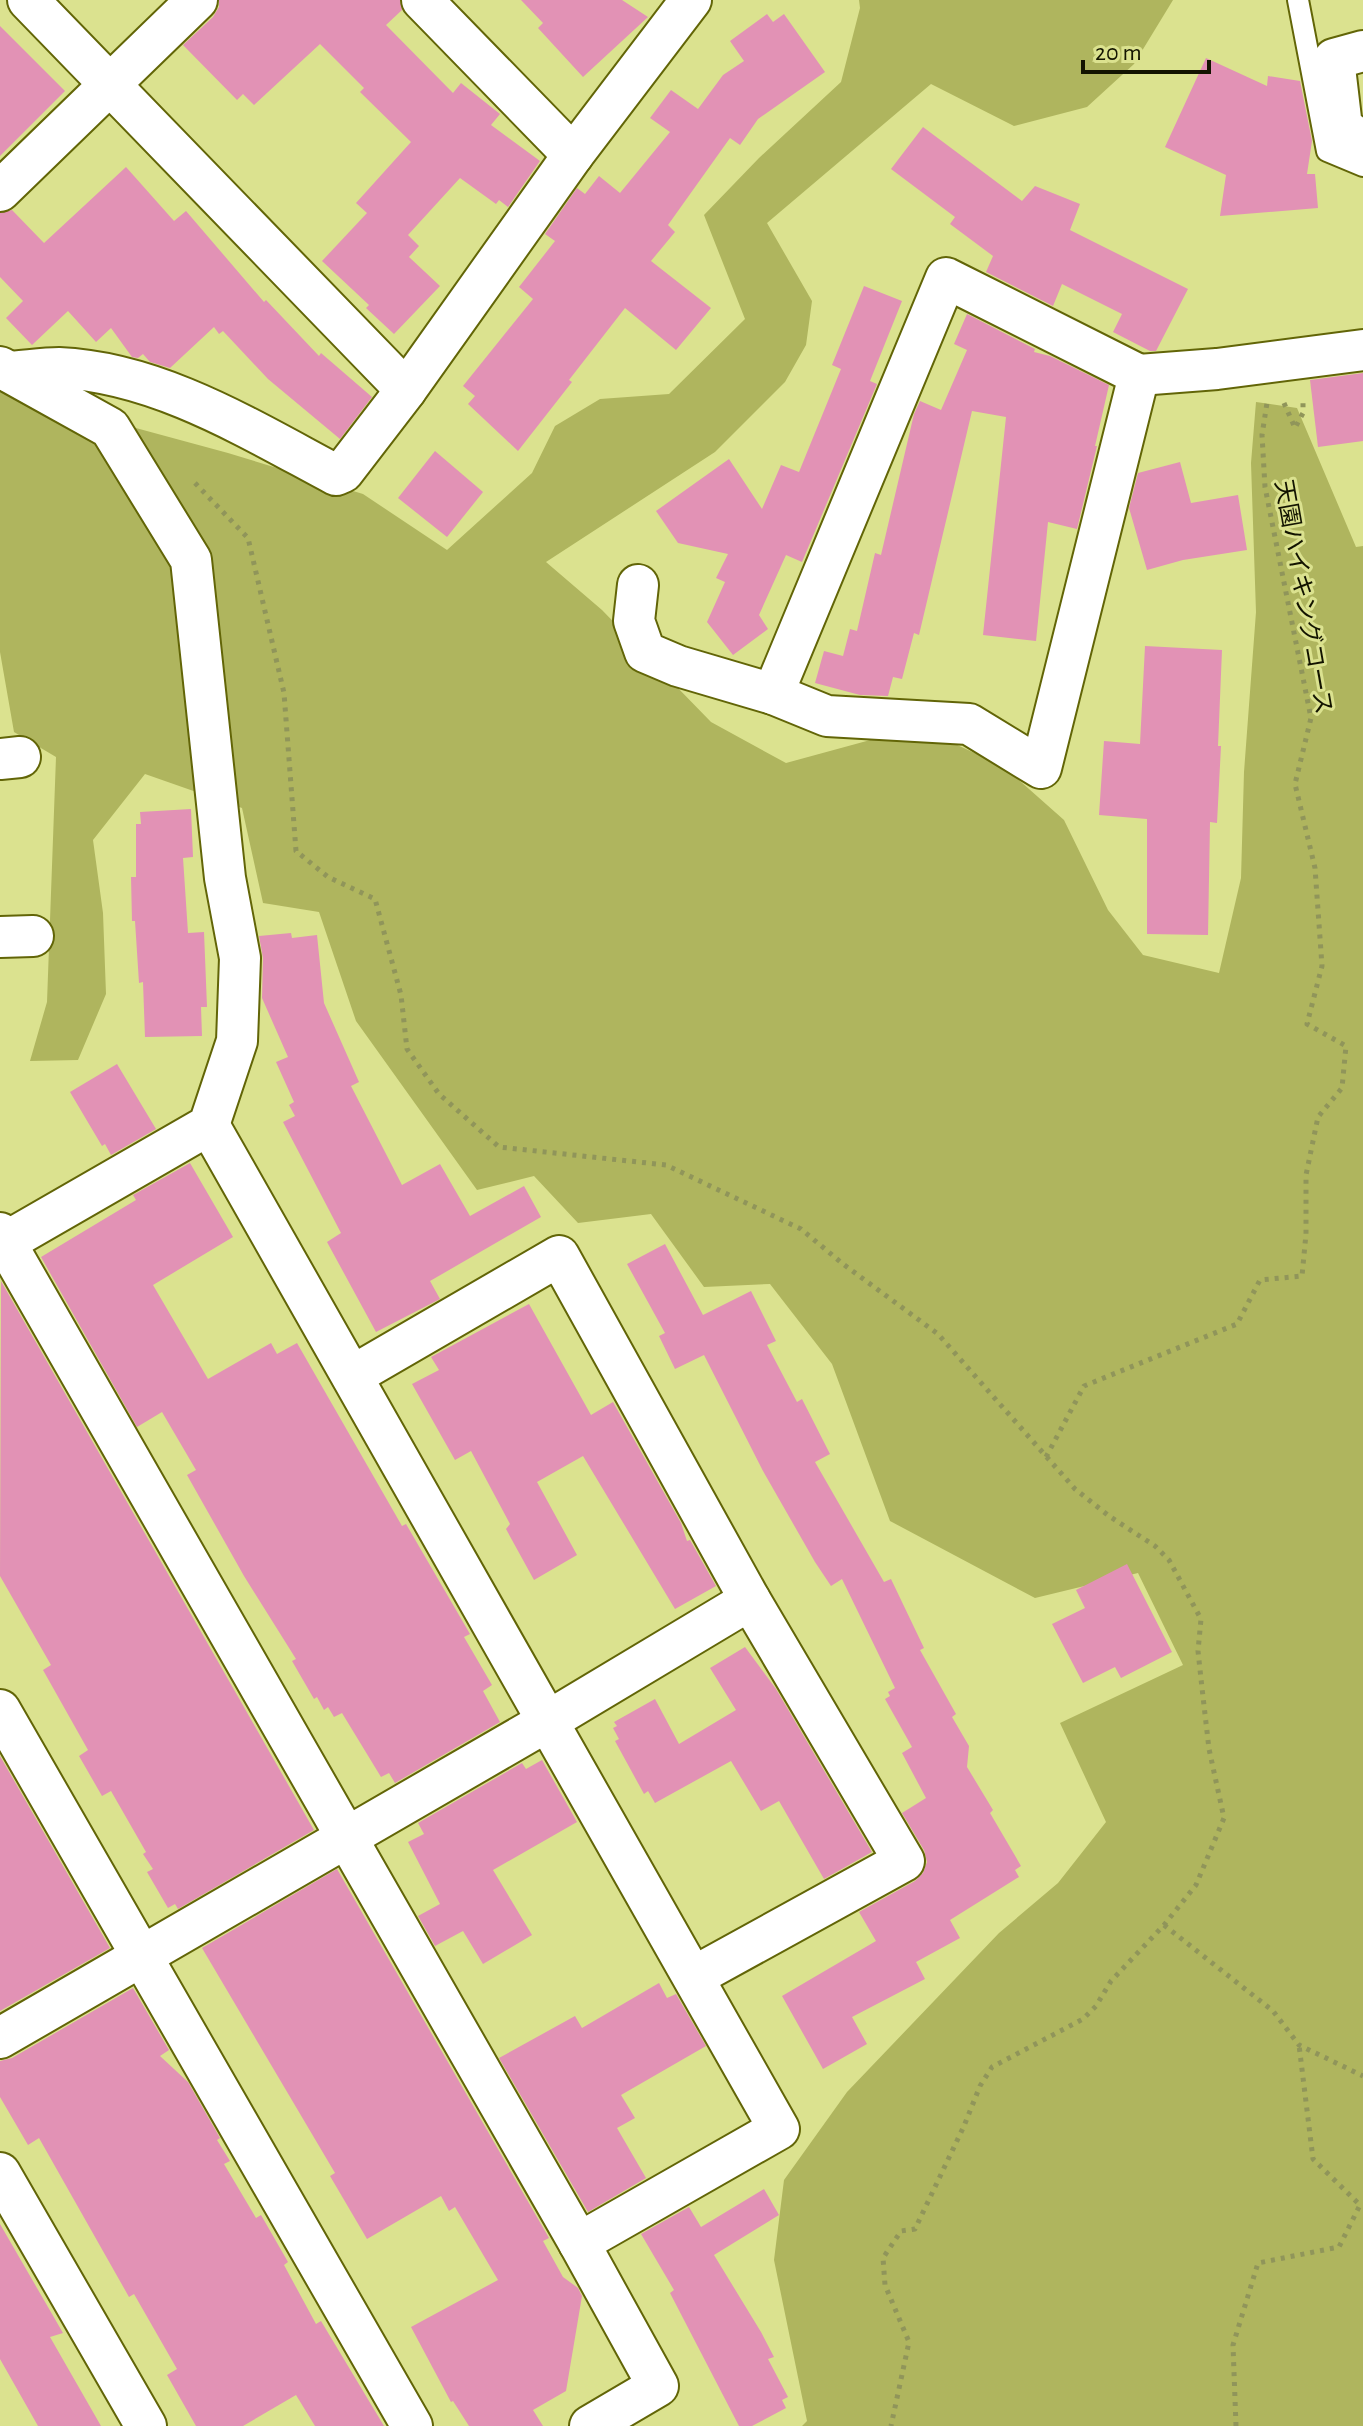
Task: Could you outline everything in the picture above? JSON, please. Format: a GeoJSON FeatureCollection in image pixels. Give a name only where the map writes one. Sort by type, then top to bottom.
{"type":"FeatureCollection","features":[{"type":"Feature","properties":{"kind":"street"},"geometry":{"type":"LineString","coordinates":[[28,0],[406,390]]}},
{"type":"Feature","properties":{"kind":"street"},"geometry":{"type":"LineString","coordinates":[[0,191],[197,0]]}},
{"type":"Feature","properties":{"kind":"street"},"geometry":{"type":"LineString","coordinates":[[422,0],[573,155]]}},
{"type":"Feature","properties":{"kind":"street"},"geometry":{"type":"LineString","coordinates":[[5,369],[58,368],[109,375],[190,399],[336,475],[343,472],[406,390],[573,155],[691,0]]}},
{"type":"Feature","properties":{"kind":"street"},"geometry":{"type":"LineString","coordinates":[[1363,51],[1334,59],[1342,127],[1363,142]]}},
{"type":"Feature","properties":{"kind":"street"},"geometry":{"type":"LineString","coordinates":[[773,694],[946,278],[1139,375],[1217,369],[1363,350]]}},
{"type":"Feature","properties":{"kind":"street"},"geometry":{"type":"LineString","coordinates":[[5,369],[110,428],[191,560],[223,862],[240,958],[237,1041],[209,1125],[3,1237],[658,2386],[590,2426]]}},
{"type":"Feature","properties":{"kind":"street"},"geometry":{"type":"LineString","coordinates":[[638,585],[634,621],[645,652],[678,666],[773,694],[827,716],[969,724],[1041,768],[1139,375]]}},
{"type":"Feature","properties":{"kind":"street"},"geometry":{"type":"LineString","coordinates":[[209,1125],[695,1976],[779,2129],[579,2243]]}},
{"type":"Feature","properties":{"kind":"street"},"geometry":{"type":"LineString","coordinates":[[352,1376],[559,1256],[750,1600],[904,1861],[695,1976]]}},
{"type":"Feature","properties":{"kind":"street"},"geometry":{"type":"LineString","coordinates":[[0,2038],[548,1721],[750,1600]]}},
{"type":"Feature","properties":{"kind":"street"},"geometry":{"type":"LineString","coordinates":[[0,1710],[412,2426]]}},
{"type":"Feature","properties":{"kind":"street"},"geometry":{"type":"LineString","coordinates":[[0,2173],[146,2426]]}},
{"type":"Feature","properties":{"kind":"lane"},"geometry":{"type":"LineString","coordinates":[[1298,0],[1327,151],[1363,166]]}},
{"type":"Feature","properties":{"kind":"path","name":"天園ハイキングコース"},"geometry":{"type":"LineString","coordinates":[[1046,1457],[1084,1386],[1237,1324],[1260,1280],[1302,1276],[1306,1175],[1318,1117],[1342,1088],[1346,1046],[1307,1024],[1322,966],[1315,868],[1295,784],[1311,718],[1265,487],[1262,435],[1269,397],[1285,403],[1295,428],[1303,413],[1304,380],[1300,356]]}},
{"type":"Feature","properties":{"kind":"path"},"geometry":{"type":"LineString","coordinates":[[199,495],[195,482],[248,538],[284,693],[296,851],[328,877],[375,899],[401,995],[407,1049],[439,1094],[499,1147],[666,1165],[801,1229],[938,1334],[1075,1489],[1169,1560],[1201,1619],[1198,1651],[1209,1749],[1224,1818],[1196,1885],[1164,1925],[1111,1981],[1096,2006],[1083,2019],[992,2067],[980,2086],[915,2229],[901,2231],[883,2258],[885,2285],[909,2342],[891,2426]]}},
{"type":"Feature","properties":{"kind":"path"},"geometry":{"type":"LineString","coordinates":[[1164,1925],[1273,2011],[1299,2045],[1363,2076]]}},
{"type":"Feature","properties":{"kind":"path"},"geometry":{"type":"LineString","coordinates":[[1236,2426],[1233,2345],[1258,2263],[1339,2247],[1360,2205],[1313,2159],[1299,2045]]}},
{"type":"Feature","properties":{"kind":"green space"},"geometry":{"type":"Polygon","coordinates":[[[859,0],[1173,0],[1134,64],[1087,107],[1014,126],[931,84],[767,223],[812,301],[806,345],[785,382],[715,452],[546,562],[602,610],[711,722],[786,763],[918,727],[1003,766],[1064,820],[1108,910],[1143,955],[1219,973],[1241,878],[1244,772],[1256,612],[1251,463],[1256,402],[1297,408],[1356,547],[1363,546],[1363,2426],[802,2426],[807,2421],[774,2260],[784,2180],[847,2092],[999,1933],[1058,1883],[1106,1822],[1060,1723],[1183,1665],[1138,1573],[1035,1598],[890,1521],[832,1364],[770,1284],[704,1287],[651,1214],[578,1223],[534,1176],[477,1190],[356,1021],[319,912],[263,903],[242,808],[145,774],[93,840],[103,913],[106,994],[78,1060],[30,1061],[47,1002],[56,757],[14,732],[0,652],[0,385],[51,405],[363,494],[447,550],[532,473],[555,426],[600,399],[669,394],[745,319],[704,215],[759,158],[841,82],[860,8],[859,0]]]}},
{"type":"Feature","properties":{"kind":"building"},"geometry":{"type":"Polygon","coordinates":[[[219,0],[400,0],[402,10],[386,25],[453,93],[461,83],[500,114],[491,125],[540,161],[508,207],[499,200],[496,204],[460,178],[408,235],[419,246],[409,257],[440,286],[394,334],[366,308],[369,305],[322,261],[367,213],[356,203],[411,142],[360,92],[364,88],[320,44],[254,105],[243,94],[237,100],[183,45],[213,17],[219,0]]]}},
{"type":"Feature","properties":{"kind":"building"},"geometry":{"type":"Polygon","coordinates":[[[521,0],[622,0],[648,17],[583,77],[538,28],[543,23],[521,0]]]}},
{"type":"Feature","properties":{"kind":"building"},"geometry":{"type":"Polygon","coordinates":[[[767,14],[773,22],[784,14],[825,72],[758,119],[740,145],[730,138],[668,225],[675,232],[651,261],[711,308],[676,350],[625,308],[518,451],[468,404],[475,396],[463,386],[533,299],[519,287],[555,241],[545,234],[577,188],[585,194],[599,176],[620,193],[670,132],[650,118],[671,90],[698,109],[723,75],[744,61],[730,41],[767,14]]]}},
{"type":"Feature","properties":{"kind":"building"},"geometry":{"type":"Polygon","coordinates":[[[0,26],[65,91],[0,156],[0,26]]]}},
{"type":"Feature","properties":{"kind":"building"},"geometry":{"type":"Polygon","coordinates":[[[1206,58],[1267,86],[1268,76],[1300,81],[1312,141],[1307,174],[1315,174],[1318,208],[1220,216],[1226,175],[1165,147],[1206,58]]]}},
{"type":"Feature","properties":{"kind":"building"},"geometry":{"type":"Polygon","coordinates":[[[923,127],[1022,201],[1035,186],[1080,204],[1070,230],[1188,289],[1156,351],[1150,351],[1113,332],[1122,314],[1062,284],[1053,306],[986,272],[993,256],[950,224],[955,217],[891,169],[923,127]]]}},
{"type":"Feature","properties":{"kind":"building"},"geometry":{"type":"Polygon","coordinates":[[[126,167],[174,221],[186,211],[264,302],[266,300],[319,356],[321,353],[372,397],[340,439],[268,379],[223,331],[219,334],[214,327],[170,368],[150,362],[143,354],[138,358],[132,357],[111,328],[96,342],[68,311],[32,345],[6,318],[23,301],[0,277],[0,213],[12,210],[44,243],[126,167]]]}},
{"type":"Feature","properties":{"kind":"building"},"geometry":{"type":"Polygon","coordinates":[[[864,286],[902,301],[870,381],[877,384],[802,562],[786,555],[759,615],[768,629],[733,655],[707,622],[725,582],[716,578],[728,554],[678,543],[656,511],[729,459],[762,509],[781,465],[799,472],[841,369],[832,365],[864,286]]]}},
{"type":"Feature","properties":{"kind":"building"},"geometry":{"type":"Polygon","coordinates":[[[967,314],[1035,349],[1034,352],[1050,356],[1109,385],[1077,529],[1048,522],[1036,641],[983,635],[1006,417],[972,411],[919,635],[914,633],[902,679],[893,677],[888,696],[860,695],[815,683],[824,651],[843,656],[850,629],[857,631],[875,553],[881,555],[914,414],[920,401],[941,410],[967,350],[954,344],[967,314]]]}},
{"type":"Feature","properties":{"kind":"building"},"geometry":{"type":"Polygon","coordinates":[[[1363,373],[1363,441],[1318,447],[1310,380],[1363,373]]]}},
{"type":"Feature","properties":{"kind":"building"},"geometry":{"type":"Polygon","coordinates":[[[435,451],[483,492],[447,537],[398,498],[435,451]]]}},
{"type":"Feature","properties":{"kind":"building"},"geometry":{"type":"Polygon","coordinates":[[[1180,462],[1191,503],[1238,495],[1247,550],[1183,560],[1147,570],[1129,508],[1138,473],[1180,462]]]}},
{"type":"Feature","properties":{"kind":"building"},"geometry":{"type":"Polygon","coordinates":[[[1145,646],[1222,650],[1218,746],[1221,746],[1217,823],[1210,822],[1208,935],[1147,934],[1147,819],[1099,815],[1104,741],[1140,744],[1145,646]]]}},
{"type":"Feature","properties":{"kind":"building"},"geometry":{"type":"Polygon","coordinates":[[[191,809],[193,857],[183,858],[188,933],[204,932],[207,1007],[201,1007],[202,1036],[145,1037],[143,982],[139,983],[135,921],[132,921],[131,877],[136,877],[136,824],[141,824],[140,812],[191,809]]]}},
{"type":"Feature","properties":{"kind":"building"},"geometry":{"type":"Polygon","coordinates":[[[291,933],[292,938],[317,935],[324,1003],[359,1082],[351,1086],[402,1185],[440,1164],[470,1216],[524,1186],[541,1217],[430,1281],[440,1299],[376,1332],[327,1242],[341,1233],[283,1122],[295,1116],[289,1105],[294,1102],[276,1062],[288,1057],[262,998],[263,958],[259,936],[291,933]]]}},
{"type":"Feature","properties":{"kind":"building"},"geometry":{"type":"Polygon","coordinates":[[[117,1064],[156,1129],[111,1155],[105,1144],[102,1146],[70,1092],[117,1064]]]}},
{"type":"Feature","properties":{"kind":"building"},"geometry":{"type":"Polygon","coordinates":[[[190,1163],[233,1237],[153,1285],[208,1379],[271,1343],[277,1354],[297,1343],[402,1526],[406,1524],[470,1634],[464,1637],[492,1685],[483,1691],[500,1722],[395,1783],[389,1773],[381,1777],[342,1713],[334,1717],[328,1707],[324,1710],[317,1697],[314,1699],[292,1661],[296,1659],[244,1576],[187,1475],[196,1470],[162,1412],[137,1427],[41,1257],[136,1200],[133,1195],[190,1163]]]}},
{"type":"Feature","properties":{"kind":"building"},"geometry":{"type":"Polygon","coordinates":[[[665,1244],[703,1315],[751,1291],[776,1341],[767,1345],[797,1402],[802,1399],[830,1454],[815,1462],[884,1582],[891,1579],[924,1648],[920,1650],[956,1714],[952,1717],[969,1746],[967,1767],[1021,1866],[1015,1870],[1019,1877],[950,1920],[960,1938],[916,1962],[925,1979],[852,2017],[867,2044],[823,2069],[782,1996],[876,1941],[859,1912],[915,1881],[923,1873],[927,1862],[924,1850],[902,1813],[926,1798],[902,1753],[912,1747],[885,1699],[890,1696],[888,1692],[895,1688],[842,1579],[831,1586],[815,1562],[763,1471],[704,1355],[675,1369],[659,1336],[665,1333],[627,1264],[665,1244]]]}},
{"type":"Feature","properties":{"kind":"building"},"geometry":{"type":"Polygon","coordinates":[[[1,1281],[314,1830],[178,1909],[175,1904],[168,1908],[147,1872],[153,1869],[143,1854],[146,1852],[111,1791],[102,1796],[79,1756],[88,1750],[43,1670],[51,1665],[0,1576],[1,1281]]]}},
{"type":"Feature","properties":{"kind":"building"},"geometry":{"type":"Polygon","coordinates":[[[529,1304],[591,1415],[613,1402],[681,1523],[687,1541],[690,1540],[716,1586],[675,1609],[583,1456],[537,1482],[577,1555],[534,1580],[506,1529],[510,1524],[471,1451],[455,1460],[412,1384],[439,1370],[431,1357],[529,1304]]]}},
{"type":"Feature","properties":{"kind":"building"},"geometry":{"type":"Polygon","coordinates":[[[1127,1564],[1172,1652],[1121,1678],[1115,1667],[1083,1683],[1052,1624],[1085,1608],[1076,1590],[1127,1564]]]}},
{"type":"Feature","properties":{"kind":"building"},"geometry":{"type":"Polygon","coordinates":[[[745,1647],[776,1689],[872,1852],[824,1879],[779,1801],[761,1811],[731,1761],[655,1803],[648,1791],[644,1794],[615,1741],[619,1739],[613,1728],[617,1726],[614,1722],[655,1699],[679,1744],[736,1710],[710,1668],[745,1647]]]}},
{"type":"Feature","properties":{"kind":"building"},"geometry":{"type":"Polygon","coordinates":[[[0,1756],[110,1948],[0,2011],[0,1756]]]}},
{"type":"Feature","properties":{"kind":"building"},"geometry":{"type":"Polygon","coordinates":[[[542,1760],[577,1822],[493,1870],[532,1935],[483,1964],[463,1931],[435,1946],[418,1916],[440,1904],[408,1842],[424,1834],[418,1823],[522,1763],[526,1769],[542,1760]]]}},
{"type":"Feature","properties":{"kind":"building"},"geometry":{"type":"Polygon","coordinates":[[[337,1869],[549,2238],[543,2241],[563,2277],[578,2288],[582,2296],[566,2391],[533,2410],[543,2426],[469,2426],[451,2402],[411,2327],[498,2280],[455,2207],[449,2211],[441,2196],[367,2239],[330,2176],[335,2173],[202,1948],[337,1869]]]}},
{"type":"Feature","properties":{"kind":"building"},"geometry":{"type":"Polygon","coordinates":[[[659,1983],[667,1998],[676,1994],[706,2046],[621,2095],[635,2118],[617,2128],[646,2178],[588,2212],[499,2058],[575,2016],[582,2028],[659,1983]]]}},
{"type":"Feature","properties":{"kind":"building"},"geometry":{"type":"Polygon","coordinates":[[[133,1988],[169,2050],[160,2056],[188,2082],[220,2138],[217,2140],[230,2161],[224,2164],[256,2218],[261,2215],[288,2262],[284,2265],[316,2324],[321,2321],[384,2426],[315,2426],[296,2395],[243,2426],[196,2426],[167,2375],[177,2369],[134,2294],[129,2297],[39,2138],[28,2145],[0,2097],[0,2061],[12,2058],[133,1988]]]}},
{"type":"Feature","properties":{"kind":"building"},"geometry":{"type":"Polygon","coordinates":[[[764,2189],[779,2215],[714,2255],[761,2332],[774,2357],[768,2359],[788,2397],[782,2400],[786,2408],[752,2426],[739,2426],[670,2293],[674,2290],[641,2234],[689,2207],[701,2227],[764,2189]]]}},
{"type":"Feature","properties":{"kind":"building"},"geometry":{"type":"Polygon","coordinates":[[[0,2224],[63,2333],[50,2337],[101,2426],[38,2426],[0,2359],[0,2224]]]}}]}
